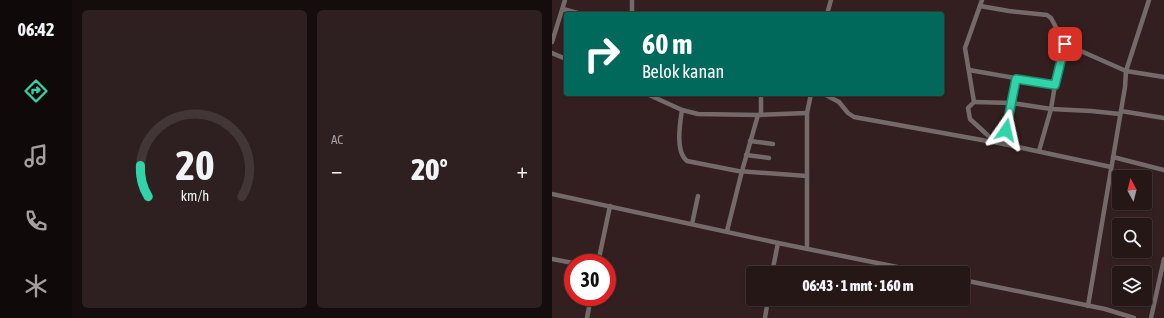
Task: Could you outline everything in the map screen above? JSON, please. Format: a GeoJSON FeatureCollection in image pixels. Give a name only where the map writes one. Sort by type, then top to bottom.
{"type":"FeatureCollection","features":[{"type":"Feature","properties":{"kind":"street"},"geometry":{"type":"LineString","coordinates":[[552,42],[565,0]]}},
{"type":"Feature","properties":{"kind":"street"},"geometry":{"type":"LineString","coordinates":[[632,0],[632,12]]}},
{"type":"Feature","properties":{"kind":"street"},"geometry":{"type":"LineString","coordinates":[[828,12],[831,0]]}},
{"type":"Feature","properties":{"kind":"street"},"geometry":{"type":"LineString","coordinates":[[974,102],[965,53],[966,43],[982,0]]}},
{"type":"Feature","properties":{"kind":"street"},"geometry":{"type":"LineString","coordinates":[[1088,306],[1111,166],[1114,157],[1126,71],[1149,0]]}},
{"type":"Feature","properties":{"kind":"street"},"geometry":{"type":"LineString","coordinates":[[980,6],[1047,15],[1051,18],[1065,44],[1126,71],[1164,77]]}},
{"type":"Feature","properties":{"kind":"street"},"geometry":{"type":"LineString","coordinates":[[563,9],[574,12]]}},
{"type":"Feature","properties":{"kind":"street"},"geometry":{"type":"LineString","coordinates":[[1039,151],[1051,109],[1065,44]]}},
{"type":"Feature","properties":{"kind":"street"},"geometry":{"type":"LineString","coordinates":[[552,53],[564,58]]}},
{"type":"Feature","properties":{"kind":"street"},"geometry":{"type":"LineString","coordinates":[[969,70],[1055,85]]}},
{"type":"Feature","properties":{"kind":"street"},"geometry":{"type":"LineString","coordinates":[[1004,144],[1016,79]]}},
{"type":"Feature","properties":{"kind":"street"},"geometry":{"type":"LineString","coordinates":[[651,96],[682,110],[698,114],[759,115],[807,113]]}},
{"type":"Feature","properties":{"kind":"street"},"geometry":{"type":"LineString","coordinates":[[728,232],[746,155],[759,115],[761,96]]}},
{"type":"Feature","properties":{"kind":"street"},"geometry":{"type":"LineString","coordinates":[[807,248],[807,113],[811,96]]}},
{"type":"Feature","properties":{"kind":"street"},"geometry":{"type":"LineString","coordinates":[[828,96],[839,102],[848,113],[854,117],[995,142],[1111,166]]}},
{"type":"Feature","properties":{"kind":"street"},"geometry":{"type":"LineString","coordinates":[[995,142],[970,119],[968,108],[974,102],[1012,103],[1051,109],[1121,113],[1164,118]]}},
{"type":"Feature","properties":{"kind":"street"},"geometry":{"type":"LineString","coordinates":[[682,110],[679,127],[684,158],[692,162],[742,171],[807,176]]}},
{"type":"Feature","properties":{"kind":"street"},"geometry":{"type":"LineString","coordinates":[[750,141],[773,144]]}},
{"type":"Feature","properties":{"kind":"street"},"geometry":{"type":"LineString","coordinates":[[746,155],[769,158]]}},
{"type":"Feature","properties":{"kind":"street"},"geometry":{"type":"LineString","coordinates":[[1114,157],[1164,170]]}},
{"type":"Feature","properties":{"kind":"street"},"geometry":{"type":"LineString","coordinates":[[552,194],[778,243],[893,266]]}},
{"type":"Feature","properties":{"kind":"street"},"geometry":{"type":"LineString","coordinates":[[692,224],[698,196]]}},
{"type":"Feature","properties":{"kind":"street"},"geometry":{"type":"LineString","coordinates":[[600,254],[610,206]]}},
{"type":"Feature","properties":{"kind":"street"},"geometry":{"type":"LineString","coordinates":[[773,266],[778,243]]}},
{"type":"Feature","properties":{"kind":"street"},"geometry":{"type":"LineString","coordinates":[[552,259],[564,261]]}},
{"type":"Feature","properties":{"kind":"street"},"geometry":{"type":"LineString","coordinates":[[1152,318],[1164,259]]}},
{"type":"Feature","properties":{"kind":"street"},"geometry":{"type":"LineString","coordinates":[[970,281],[1105,309],[1134,318]]}},
{"type":"Feature","properties":{"kind":"street"},"geometry":{"type":"LineString","coordinates":[[587,318],[589,306]]}},
{"type":"Feature","properties":{"kind":"street"},"geometry":{"type":"LineString","coordinates":[[765,318],[767,306]]}},
{"type":"Feature","properties":{"kind":"route"},"geometry":{"type":"LineString","coordinates":[[1006,130],[1016,79],[1055,85],[1065,44]]}}]}
